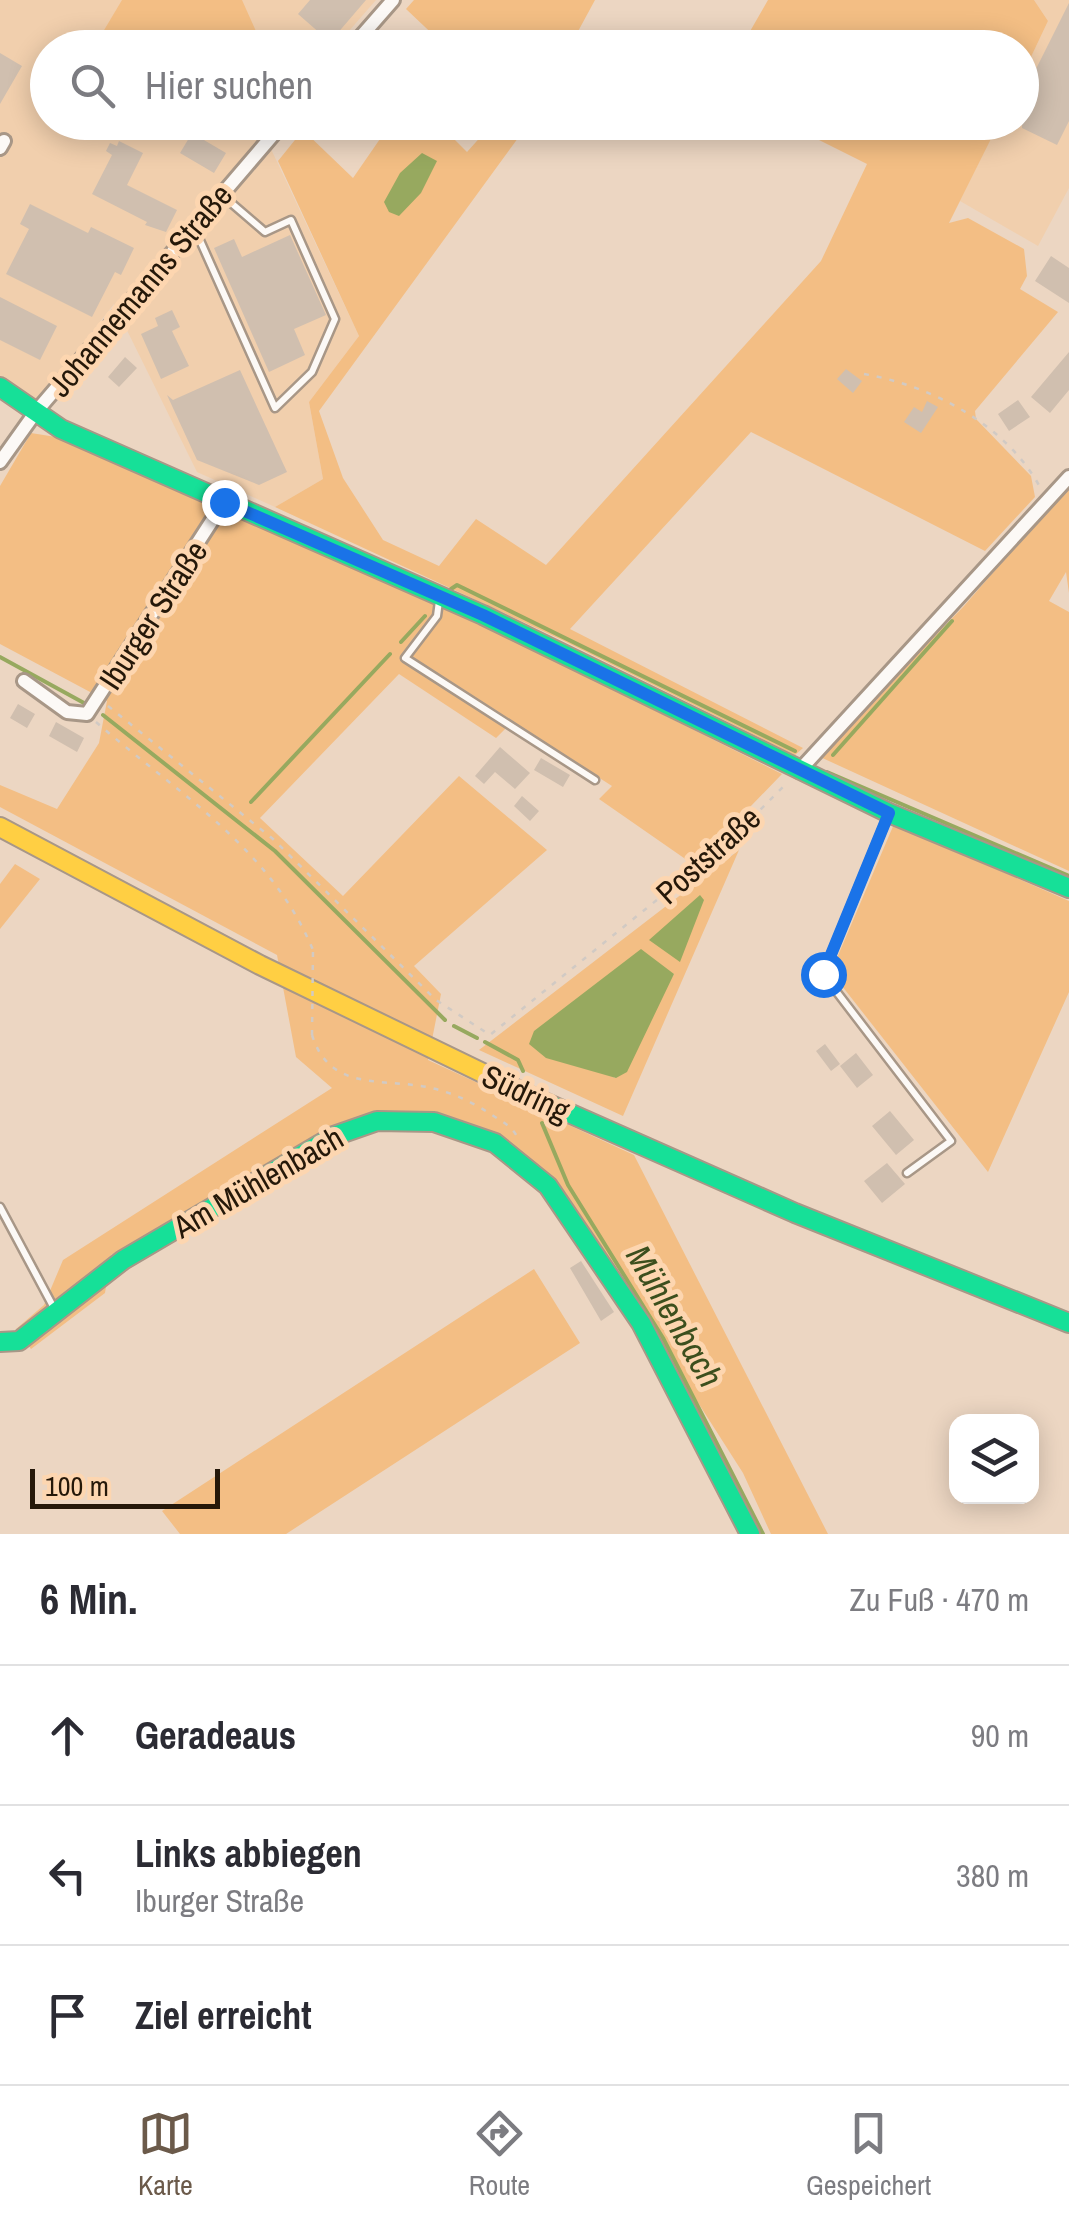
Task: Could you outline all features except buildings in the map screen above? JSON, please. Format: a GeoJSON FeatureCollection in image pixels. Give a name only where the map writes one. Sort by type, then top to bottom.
{"type":"FeatureCollection","features":[{"type":"Feature","properties":{"kind":"street"},"geometry":{"type":"LineString","coordinates":[[367,30],[393,0]]}},
{"type":"Feature","properties":{"kind":"street","name":"Johannemanns Straße"},"geometry":{"type":"LineString","coordinates":[[0,462],[35,413],[268,140]]}},
{"type":"Feature","properties":{"kind":"street","name":"Iburger Straße"},"geometry":{"type":"LineString","coordinates":[[0,387],[60,429],[440,596],[889,813],[1069,888]]}},
{"type":"Feature","properties":{"kind":"street"},"geometry":{"type":"LineString","coordinates":[[799,771],[1069,477]]}},
{"type":"Feature","properties":{"kind":"street","name":"Iburger Straße"},"geometry":{"type":"LineString","coordinates":[[24,681],[67,712],[87,714],[224,502]]}},
{"type":"Feature","properties":{"kind":"street","name":"Südring"},"geometry":{"type":"LineString","coordinates":[[0,828],[331,1001],[541,1102],[918,1265],[1069,1322]]}},
{"type":"Feature","properties":{"kind":"street","name":"Am Mühlenbach"},"geometry":{"type":"LineString","coordinates":[[0,1342],[19,1341],[122,1260],[352,1128],[377,1120],[434,1122],[495,1143],[516,1156],[548,1186],[642,1323],[750,1534]]}},
{"type":"Feature","properties":{"kind":"lane"},"geometry":{"type":"LineString","coordinates":[[194,227],[275,408],[312,372],[335,318],[292,220],[264,232],[221,194]]}},
{"type":"Feature","properties":{"kind":"lane"},"geometry":{"type":"LineString","coordinates":[[440,596],[437,616],[405,658],[595,780]]}},
{"type":"Feature","properties":{"kind":"lane"},"geometry":{"type":"LineString","coordinates":[[889,813],[823,974],[951,1141],[907,1173]]}},
{"type":"Feature","properties":{"kind":"lane"},"geometry":{"type":"LineString","coordinates":[[0,1207],[55,1310]]}},
{"type":"Feature","properties":{"kind":"path"},"geometry":{"type":"LineString","coordinates":[[864,374],[884,377],[989,424],[1032,472],[1042,492],[1038,511]]}},
{"type":"Feature","properties":{"kind":"path","name":"Poststraße"},"geometry":{"type":"LineString","coordinates":[[99,699],[273,839],[436,1000],[490,1035],[726,844],[799,771]]}},
{"type":"Feature","properties":{"kind":"path"},"geometry":{"type":"LineString","coordinates":[[87,714],[207,809],[249,852],[302,924],[313,950],[312,1035],[325,1060],[351,1080],[424,1086],[478,1105],[513,1128],[518,1137],[516,1156]]}},
{"type":"Feature","properties":{"kind":"shaded area"},"geometry":{"type":"Polygon","coordinates":[[[0,0],[376,0],[350,30],[30,30],[30,140],[267,140],[359,336],[309,402],[323,479],[275,507],[197,472],[114,304],[35,405],[0,378],[0,0]]]}},
{"type":"Feature","properties":{"kind":"shaded area"},"geometry":{"type":"Polygon","coordinates":[[[122,0],[242,0],[255,30],[104,30],[122,0]]]}},
{"type":"Feature","properties":{"kind":"shaded area"},"geometry":{"type":"Polygon","coordinates":[[[414,0],[595,0],[579,30],[428,30],[406,9],[414,0]]]}},
{"type":"Feature","properties":{"kind":"shaded area"},"geometry":{"type":"Polygon","coordinates":[[[768,0],[1034,0],[1048,21],[1039,40],[1039,30],[751,30],[768,0]]]}},
{"type":"Feature","properties":{"kind":"shaded area"},"geometry":{"type":"Polygon","coordinates":[[[1034,0],[1069,0],[1069,188],[1038,246],[960,201],[990,140],[1039,140],[1039,40],[1048,21],[1034,0]]]}},
{"type":"Feature","properties":{"kind":"shaded area"},"geometry":{"type":"Polygon","coordinates":[[[295,140],[313,140],[353,178],[379,140],[455,140],[467,152],[478,140],[517,140],[319,411],[343,478],[383,540],[439,566],[476,519],[546,565],[821,261],[867,164],[819,140],[990,140],[949,223],[968,218],[1024,249],[1027,276],[1020,289],[1058,312],[975,411],[976,419],[1031,476],[1035,497],[985,551],[751,432],[570,629],[803,748],[795,755],[560,639],[275,507],[323,479],[309,402],[359,336],[278,161],[295,140]]]}},
{"type":"Feature","properties":{"kind":"shaded area"},"geometry":{"type":"Polygon","coordinates":[[[422,153],[437,161],[421,193],[399,216],[389,212],[384,202],[400,173],[422,153]]]}},
{"type":"Feature","properties":{"kind":"shaded area"},"geometry":{"type":"Polygon","coordinates":[[[31,433],[56,437],[450,608],[782,774],[694,865],[599,799],[612,786],[512,722],[496,738],[399,674],[260,818],[343,896],[459,776],[547,850],[414,966],[441,994],[428,1060],[634,1155],[828,1534],[771,1534],[743,1473],[584,1224],[532,1160],[468,1126],[330,1131],[111,1255],[105,1293],[31,1349],[16,1329],[44,1305],[63,1260],[332,1088],[296,1057],[277,955],[0,807],[0,785],[57,809],[99,743],[107,701],[0,644],[0,486],[31,433]]]}},
{"type":"Feature","properties":{"kind":"shaded area"},"geometry":{"type":"Polygon","coordinates":[[[1069,485],[1069,593],[1066,572],[1049,601],[1069,612],[1069,871],[818,756],[964,606],[1069,485]]]}},
{"type":"Feature","properties":{"kind":"shaded area"},"geometry":{"type":"Polygon","coordinates":[[[894,824],[1069,901],[1069,992],[988,1172],[831,972],[894,824]]]}},
{"type":"Feature","properties":{"kind":"shaded area"},"geometry":{"type":"Polygon","coordinates":[[[739,850],[623,1116],[479,1050],[739,850]],[[674,974],[534,1031],[615,1078],[674,974]]]}},
{"type":"Feature","properties":{"kind":"shaded area"},"geometry":{"type":"Polygon","coordinates":[[[15,864],[40,879],[0,929],[0,884],[15,864]]]}},
{"type":"Feature","properties":{"kind":"shaded area"},"geometry":{"type":"Polygon","coordinates":[[[700,895],[704,900],[680,962],[649,940],[700,895]]]}},
{"type":"Feature","properties":{"kind":"shaded area"},"geometry":{"type":"Polygon","coordinates":[[[641,949],[674,974],[627,1072],[616,1078],[546,1058],[529,1044],[534,1031],[641,949]]]}},
{"type":"Feature","properties":{"kind":"shaded area"},"geometry":{"type":"Polygon","coordinates":[[[534,1269],[580,1343],[286,1534],[180,1534],[162,1511],[534,1269]]]}},
{"type":"Feature","properties":{"kind":"waterway"},"geometry":{"type":"LineString","coordinates":[[451,589],[457,585],[795,751]]}},
{"type":"Feature","properties":{"kind":"waterway"},"geometry":{"type":"LineString","coordinates":[[401,642],[425,616]]}},
{"type":"Feature","properties":{"kind":"waterway"},"geometry":{"type":"LineString","coordinates":[[833,755],[952,621]]}},
{"type":"Feature","properties":{"kind":"waterway"},"geometry":{"type":"LineString","coordinates":[[251,802],[390,654]]}},
{"type":"Feature","properties":{"kind":"waterway","name":"Mühlenbach"},"geometry":{"type":"LineString","coordinates":[[0,657],[84,703]]}},
{"type":"Feature","properties":{"kind":"waterway","name":"Mühlenbach"},"geometry":{"type":"LineString","coordinates":[[103,715],[275,851],[445,1020]]}},
{"type":"Feature","properties":{"kind":"waterway"},"geometry":{"type":"LineString","coordinates":[[827,772],[1069,876]]}},
{"type":"Feature","properties":{"kind":"waterway","name":"Mühlenbach"},"geometry":{"type":"LineString","coordinates":[[454,1026],[477,1038]]}},
{"type":"Feature","properties":{"kind":"waterway","name":"Mühlenbach"},"geometry":{"type":"LineString","coordinates":[[485,1042],[518,1060],[523,1071]]}},
{"type":"Feature","properties":{"kind":"waterway","name":"Mühlenbach"},"geometry":{"type":"LineString","coordinates":[[542,1123],[568,1185],[663,1338],[763,1534]]}},
{"type":"Feature","properties":{"kind":"traffic: fast"},"geometry":{"type":"LineString","coordinates":[[0,387],[61,429],[483,615],[889,813],[1069,888]]}},
{"type":"Feature","properties":{"kind":"traffic: fast"},"geometry":{"type":"LineString","coordinates":[[526,1094],[795,1213],[1069,1323]]}},
{"type":"Feature","properties":{"kind":"traffic: fast"},"geometry":{"type":"LineString","coordinates":[[0,1342],[19,1341],[123,1260],[334,1136],[377,1121],[434,1122],[495,1143],[548,1186],[641,1323],[750,1534]]}},
{"type":"Feature","properties":{"kind":"traffic: slow"},"geometry":{"type":"LineString","coordinates":[[0,827],[260,965],[526,1094]]}},
{"type":"Feature","properties":{"kind":"route"},"geometry":{"type":"LineString","coordinates":[[224,502],[483,615],[889,813],[823,974]]}}]}
